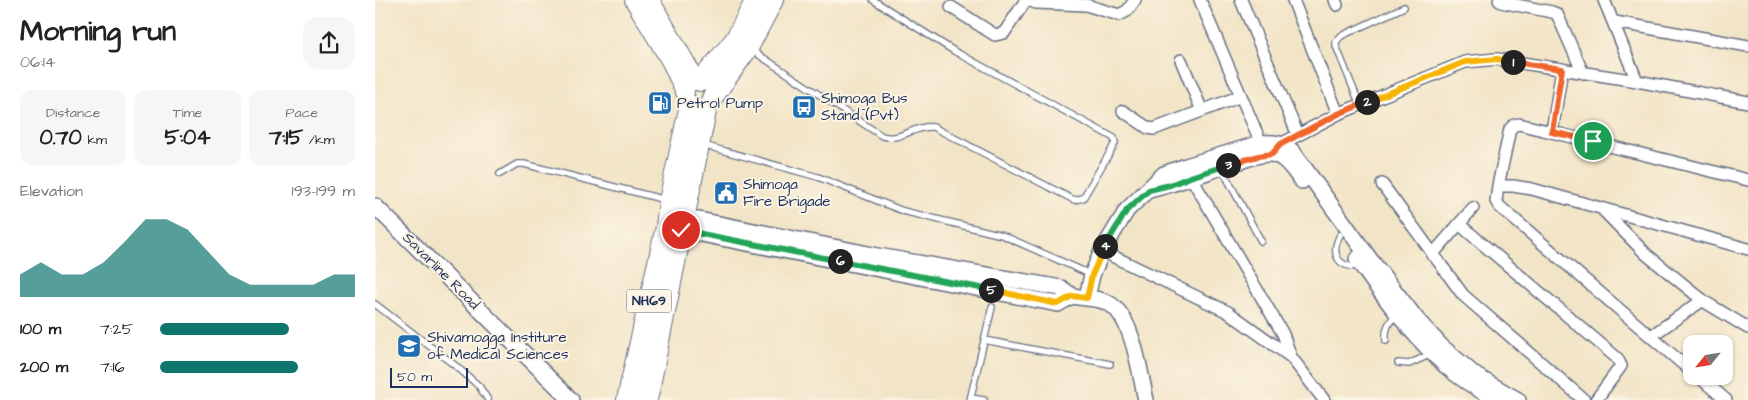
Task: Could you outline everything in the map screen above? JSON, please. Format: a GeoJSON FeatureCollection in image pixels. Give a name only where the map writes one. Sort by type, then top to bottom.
{"type":"FeatureCollection","features":[{"type":"Feature","properties":{"kind":"highway","name":"NH69"},"geometry":{"type":"LineString","coordinates":[[742,44],[756,0]]}},
{"type":"Feature","properties":{"kind":"highway","name":"NH69"},"geometry":{"type":"LineString","coordinates":[[627,400],[666,226],[669,201],[699,94],[742,44],[773,0]]}},
{"type":"Feature","properties":{"kind":"highway","name":"NH69"},"geometry":{"type":"LineString","coordinates":[[647,400],[699,144],[699,94]]}},
{"type":"Feature","properties":{"kind":"main road"},"geometry":{"type":"LineString","coordinates":[[634,0],[671,62],[699,94]]}},
{"type":"Feature","properties":{"kind":"main road"},"geometry":{"type":"LineString","coordinates":[[650,0],[699,94]]}},
{"type":"Feature","properties":{"kind":"street"},"geometry":{"type":"LineString","coordinates":[[951,7],[995,36],[999,36],[1004,33],[1027,0],[1036,3],[1086,5],[1119,15],[1127,11],[1135,0]]}},
{"type":"Feature","properties":{"kind":"street"},"geometry":{"type":"LineString","coordinates":[[1241,0],[1298,135]]}},
{"type":"Feature","properties":{"kind":"street"},"geometry":{"type":"LineString","coordinates":[[1293,0],[1338,114]]}},
{"type":"Feature","properties":{"kind":"street"},"geometry":{"type":"LineString","coordinates":[[1499,0],[1557,14]]}},
{"type":"Feature","properties":{"kind":"street"},"geometry":{"type":"LineString","coordinates":[[1551,0],[1583,72]]}},
{"type":"Feature","properties":{"kind":"street"},"geometry":{"type":"LineString","coordinates":[[1605,0],[1637,81]]}},
{"type":"Feature","properties":{"kind":"street"},"geometry":{"type":"LineString","coordinates":[[1205,2],[1261,143]]}},
{"type":"Feature","properties":{"kind":"street"},"geometry":{"type":"LineString","coordinates":[[1615,22],[1748,46]]}},
{"type":"Feature","properties":{"kind":"street"},"geometry":{"type":"LineString","coordinates":[[1188,171],[1221,167],[1277,149],[1298,135],[1338,114],[1465,62],[1497,59],[1637,81],[1748,102]]}},
{"type":"Feature","properties":{"kind":"street"},"geometry":{"type":"LineString","coordinates":[[1181,60],[1202,111]]}},
{"type":"Feature","properties":{"kind":"street"},"geometry":{"type":"LineString","coordinates":[[1552,132],[1562,69]]}},
{"type":"Feature","properties":{"kind":"street"},"geometry":{"type":"LineString","coordinates":[[1123,111],[1148,128],[1154,129],[1241,96]]}},
{"type":"Feature","properties":{"kind":"street"},"geometry":{"type":"LineString","coordinates":[[1683,364],[1500,207],[1496,201],[1510,130],[1514,125],[1519,124],[1748,180]]}},
{"type":"Feature","properties":{"kind":"street"},"geometry":{"type":"LineString","coordinates":[[1079,297],[1092,275],[1102,251],[1127,210],[1149,190],[1170,185],[1188,171],[1261,143],[1271,142],[1294,170],[1397,312],[1438,350],[1476,376],[1518,400]]}},
{"type":"Feature","properties":{"kind":"street"},"geometry":{"type":"LineString","coordinates":[[1277,149],[1293,152],[1369,258],[1418,320],[1446,365],[1474,387],[1497,400]]}},
{"type":"Feature","properties":{"kind":"street"},"geometry":{"type":"LineString","coordinates":[[1188,171],[1275,318],[1291,357]]}},
{"type":"Feature","properties":{"kind":"street"},"geometry":{"type":"LineString","coordinates":[[1382,184],[1463,295],[1584,400]]}},
{"type":"Feature","properties":{"kind":"street"},"geometry":{"type":"LineString","coordinates":[[1498,186],[1532,189],[1748,249]]}},
{"type":"Feature","properties":{"kind":"street","name":"Savarline Road"},"geometry":{"type":"LineString","coordinates":[[375,206],[571,400]]}},
{"type":"Feature","properties":{"kind":"street"},"geometry":{"type":"LineString","coordinates":[[1432,255],[1473,208]]}},
{"type":"Feature","properties":{"kind":"street"},"geometry":{"type":"LineString","coordinates":[[1602,209],[1646,254],[1703,300],[1748,328]]}},
{"type":"Feature","properties":{"kind":"street"},"geometry":{"type":"LineString","coordinates":[[682,224],[1061,288],[1079,297],[1109,303],[1121,314],[1129,330],[1146,400]]}},
{"type":"Feature","properties":{"kind":"street"},"geometry":{"type":"LineString","coordinates":[[1459,224],[1617,358],[1621,366],[1596,400]]}},
{"type":"Feature","properties":{"kind":"street"},"geometry":{"type":"LineString","coordinates":[[1102,251],[1228,312],[1291,357],[1324,400]]}},
{"type":"Feature","properties":{"kind":"street"},"geometry":{"type":"LineString","coordinates":[[1651,336],[1703,300]]}},
{"type":"Feature","properties":{"kind":"street"},"geometry":{"type":"LineString","coordinates":[[1708,385],[1726,400]]}},
{"type":"Feature","properties":{"kind":"lane"},"geometry":{"type":"LineString","coordinates":[[742,44],[882,136],[896,138],[916,128],[933,127],[1073,200],[1083,198],[1115,143],[1113,138],[954,51],[873,0]]}},
{"type":"Feature","properties":{"kind":"lane"},"geometry":{"type":"LineString","coordinates":[[1360,105],[1336,42],[1341,36],[1405,7]]}},
{"type":"Feature","properties":{"kind":"lane"},"geometry":{"type":"LineString","coordinates":[[699,144],[818,177],[903,211],[1002,235],[1092,275]]}},
{"type":"Feature","properties":{"kind":"lane"},"geometry":{"type":"LineString","coordinates":[[500,174],[517,164],[524,164],[669,201]]}},
{"type":"Feature","properties":{"kind":"lane"},"geometry":{"type":"LineString","coordinates":[[1221,167],[1261,241]]}},
{"type":"Feature","properties":{"kind":"lane"},"geometry":{"type":"LineString","coordinates":[[375,304],[457,367],[479,386],[489,400]]}},
{"type":"Feature","properties":{"kind":"lane"},"geometry":{"type":"LineString","coordinates":[[984,400],[971,399],[992,307]]}},
{"type":"Feature","properties":{"kind":"lane"},"geometry":{"type":"LineString","coordinates":[[1386,341],[1385,330],[1397,312]]}},
{"type":"Feature","properties":{"kind":"lane"},"geometry":{"type":"LineString","coordinates":[[984,340],[1109,364]]}},
{"type":"Feature","properties":{"kind":"lane"},"geometry":{"type":"LineString","coordinates":[[1398,363],[1409,364],[1438,350]]}},
{"type":"Feature","properties":{"kind":"place","name":"Petrol Pump"},"geometry":{"type":"Point","coordinates":[660,103]}},
{"type":"Feature","properties":{"kind":"place","name":"Shimoga Bus Stand (Pvt)"},"geometry":{"type":"Point","coordinates":[804,107]}},
{"type":"Feature","properties":{"kind":"place","name":"Shimoga Fire Brigade"},"geometry":{"type":"Point","coordinates":[726,193]}},
{"type":"Feature","properties":{"kind":"place","name":"Shivamogga Institure of Medical Sciences"},"geometry":{"type":"Point","coordinates":[409,346]}},
{"type":"Feature","properties":{"kind":"route"},"geometry":{"type":"LineString","coordinates":[[681,230],[1058,304],[1072,296],[1087,298],[1092,275],[1102,251],[1127,210],[1149,190],[1258,156],[1272,154],[1281,144],[1338,114],[1465,62],[1497,59],[1562,69],[1552,132],[1593,141]]}}]}
